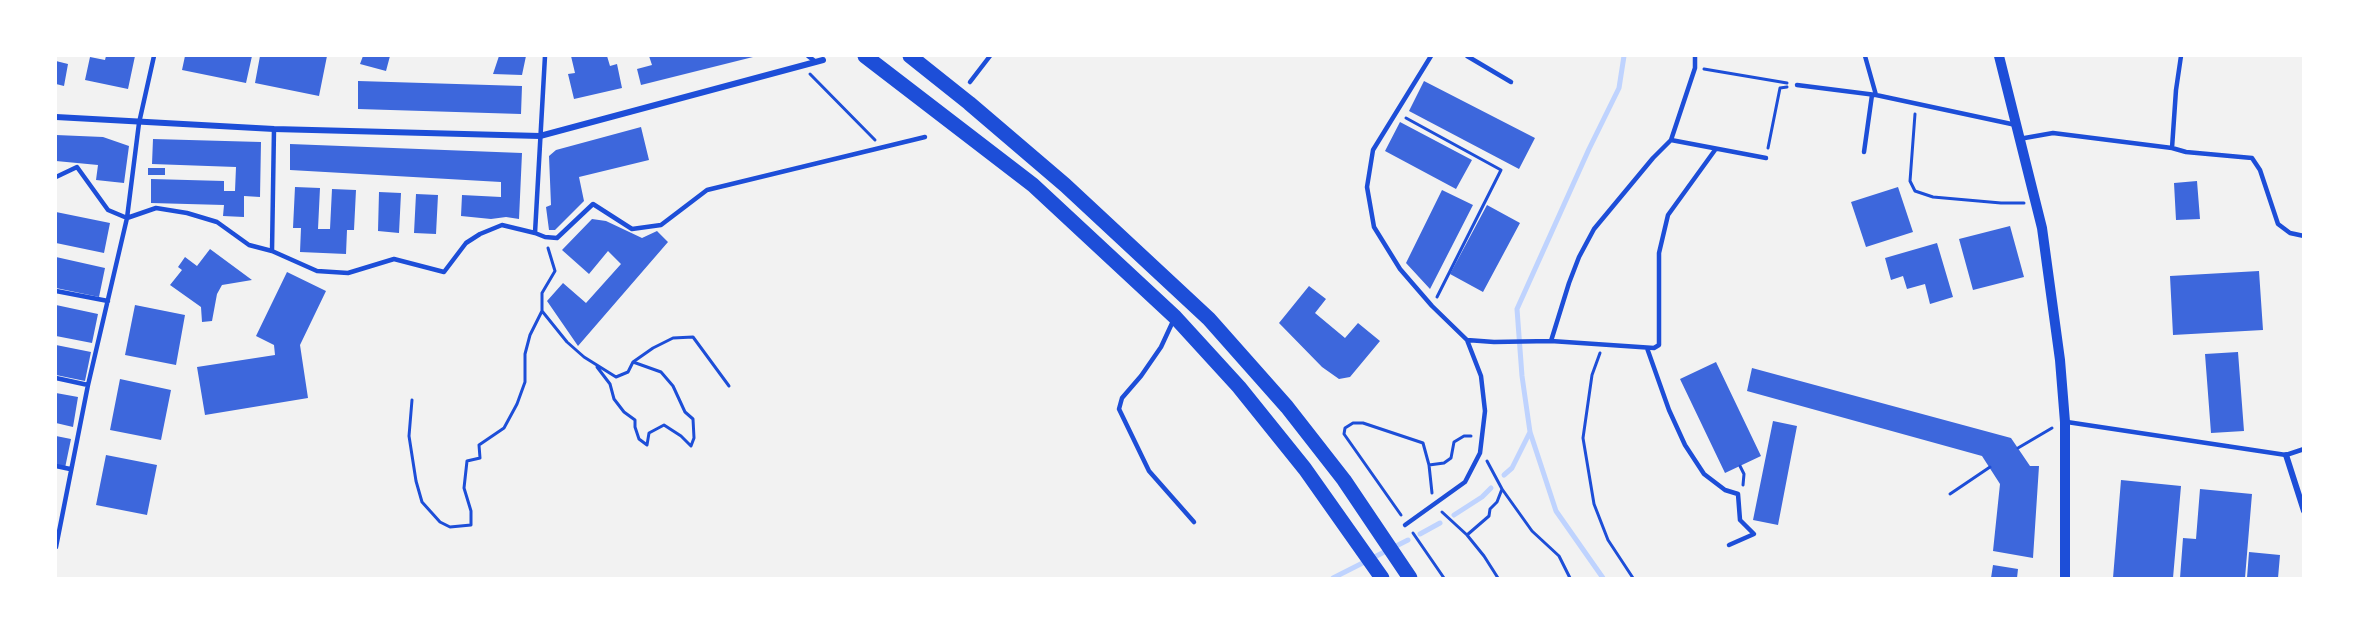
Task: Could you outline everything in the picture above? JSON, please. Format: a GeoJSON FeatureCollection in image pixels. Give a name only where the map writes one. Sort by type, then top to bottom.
{"type":"FeatureCollection","features":[{"type":"Feature","properties":{"kind":"main road"},"geometry":{"type":"LineString","coordinates":[[865,56],[1033,185],[1175,316],[1239,387],[1298,460],[1383,579]]}},
{"type":"Feature","properties":{"kind":"main road"},"geometry":{"type":"LineString","coordinates":[[910,56],[1065,184],[1209,319],[1287,407],[1344,480],[1410,579]]}},
{"type":"Feature","properties":{"kind":"street"},"geometry":{"type":"LineString","coordinates":[[1999,56],[2042,228],[2060,360],[2065,422],[2064,579]]}},
{"type":"Feature","properties":{"kind":"street"},"geometry":{"type":"LineString","coordinates":[[56,117],[274,129],[540,136],[819,61]]}},
{"type":"Feature","properties":{"kind":"street"},"geometry":{"type":"LineString","coordinates":[[2286,455],[2304,512]]}},
{"type":"Feature","properties":{"kind":"lane"},"geometry":{"type":"LineString","coordinates":[[56,547],[70,469],[126,218],[139,123],[154,56]]}},
{"type":"Feature","properties":{"kind":"lane"},"geometry":{"type":"LineString","coordinates":[[535,233],[545,56]]}},
{"type":"Feature","properties":{"kind":"lane"},"geometry":{"type":"LineString","coordinates":[[808,56],[819,61]]}},
{"type":"Feature","properties":{"kind":"lane"},"geometry":{"type":"LineString","coordinates":[[970,82],[990,56]]}},
{"type":"Feature","properties":{"kind":"lane"},"geometry":{"type":"LineString","coordinates":[[1405,523],[1465,482],[1480,453],[1485,411],[1481,376],[1467,340],[1432,306],[1400,269],[1374,227],[1367,187],[1373,150],[1431,56]]}},
{"type":"Feature","properties":{"kind":"lane"},"geometry":{"type":"LineString","coordinates":[[1467,56],[1511,82]]}},
{"type":"Feature","properties":{"kind":"lane"},"geometry":{"type":"LineString","coordinates":[[1551,341],[1569,283],[1579,257],[1594,229],[1653,158],[1671,140],[1695,68],[1695,56]]}},
{"type":"Feature","properties":{"kind":"lane"},"geometry":{"type":"LineString","coordinates":[[1864,152],[1874,95],[1865,56]]}},
{"type":"Feature","properties":{"kind":"lane"},"geometry":{"type":"LineString","coordinates":[[2172,148],[2181,56]]}},
{"type":"Feature","properties":{"kind":"lane"},"geometry":{"type":"LineString","coordinates":[[1797,85],[1874,95],[2016,125]]}},
{"type":"Feature","properties":{"kind":"lane"},"geometry":{"type":"LineString","coordinates":[[272,251],[274,129]]}},
{"type":"Feature","properties":{"kind":"lane"},"geometry":{"type":"LineString","coordinates":[[2019,139],[2053,133],[2172,148],[2186,152],[2252,158],[2260,170],[2278,224],[2290,233],[2304,237]]}},
{"type":"Feature","properties":{"kind":"lane"},"geometry":{"type":"LineString","coordinates":[[56,177],[77,167],[108,210],[126,218],[156,208],[187,213],[217,222],[249,245],[272,251],[317,271],[348,273],[394,259],[444,273],[466,243],[501,225],[544,237],[557,238],[593,204],[632,229],[661,225],[707,190],[925,137]]}},
{"type":"Feature","properties":{"kind":"lane"},"geometry":{"type":"LineString","coordinates":[[1671,140],[1766,158]]}},
{"type":"Feature","properties":{"kind":"lane"},"geometry":{"type":"LineString","coordinates":[[1467,340],[1551,341],[1647,348],[1659,345],[1659,253],[1668,215],[1715,150]]}},
{"type":"Feature","properties":{"kind":"lane"},"geometry":{"type":"LineString","coordinates":[[56,291],[108,302]]}},
{"type":"Feature","properties":{"kind":"lane"},"geometry":{"type":"LineString","coordinates":[[1175,316],[1161,347],[1122,398],[1119,409],[1149,471],[1194,522]]}},
{"type":"Feature","properties":{"kind":"lane"},"geometry":{"type":"LineString","coordinates":[[1647,348],[1669,410],[1685,445],[1704,474],[1725,490],[1738,494],[1740,520],[1754,534],[1729,545]]}},
{"type":"Feature","properties":{"kind":"lane"},"geometry":{"type":"LineString","coordinates":[[56,378],[88,385]]}},
{"type":"Feature","properties":{"kind":"lane"},"geometry":{"type":"LineString","coordinates":[[2065,422],[2286,455],[2304,449]]}},
{"type":"Feature","properties":{"kind":"lane"},"geometry":{"type":"LineString","coordinates":[[56,466],[70,469]]}},
{"type":"Feature","properties":{"kind":"path"},"geometry":{"type":"LineString","coordinates":[[801,65],[882,148]]}},
{"type":"Feature","properties":{"kind":"path"},"geometry":{"type":"LineString","coordinates":[[1695,68],[1797,85]]}},
{"type":"Feature","properties":{"kind":"path"},"geometry":{"type":"LineString","coordinates":[[1766,158],[1780,88],[1797,85]]}},
{"type":"Feature","properties":{"kind":"path"},"geometry":{"type":"LineString","coordinates":[[1915,104],[1910,181],[1915,191],[1933,197],[2001,203],[2036,203]]}},
{"type":"Feature","properties":{"kind":"path"},"geometry":{"type":"LineString","coordinates":[[1396,113],[1501,170],[1432,306]]}},
{"type":"Feature","properties":{"kind":"path"},"geometry":{"type":"LineString","coordinates":[[412,400],[409,436],[416,481],[422,502],[440,522],[450,527],[471,525],[471,511],[464,488],[468,461],[480,458],[479,445],[504,428],[517,404],[525,382],[525,354],[530,335],[542,311],[542,293],[555,271],[544,237]]}},
{"type":"Feature","properties":{"kind":"path"},"geometry":{"type":"LineString","coordinates":[[542,311],[567,342],[596,365],[616,377],[628,372],[633,362],[653,348],[673,338],[693,337],[729,386]]}},
{"type":"Feature","properties":{"kind":"path"},"geometry":{"type":"LineString","coordinates":[[1602,345],[1592,375],[1583,438],[1594,504],[1608,540],[1633,579]]}},
{"type":"Feature","properties":{"kind":"path"},"geometry":{"type":"LineString","coordinates":[[596,365],[610,384],[614,399],[624,412],[635,420],[639,439],[647,445],[649,433],[664,425],[691,446],[694,438],[693,419],[685,412],[673,386],[662,372],[633,362]]}},
{"type":"Feature","properties":{"kind":"path"},"geometry":{"type":"LineString","coordinates":[[2018,448],[2043,432],[2065,422]]}},
{"type":"Feature","properties":{"kind":"path"},"geometry":{"type":"LineString","coordinates":[[1405,523],[1344,434],[1345,428],[1353,423],[1363,423],[1423,443],[1434,499]]}},
{"type":"Feature","properties":{"kind":"path"},"geometry":{"type":"LineString","coordinates":[[1429,465],[1444,463],[1450,458],[1454,442],[1464,436],[1481,436]]}},
{"type":"Feature","properties":{"kind":"path"},"geometry":{"type":"LineString","coordinates":[[1480,453],[1532,531],[1559,556],[1570,579]]}},
{"type":"Feature","properties":{"kind":"path"},"geometry":{"type":"LineString","coordinates":[[1738,494],[1742,487],[1744,474],[1740,466]]}},
{"type":"Feature","properties":{"kind":"path"},"geometry":{"type":"LineString","coordinates":[[1950,494],[1990,467]]}},
{"type":"Feature","properties":{"kind":"path"},"geometry":{"type":"LineString","coordinates":[[1467,535],[1489,516],[1490,509],[1497,502],[1502,489]]}},
{"type":"Feature","properties":{"kind":"path"},"geometry":{"type":"LineString","coordinates":[[1438,507],[1467,535],[1484,556],[1498,579]]}},
{"type":"Feature","properties":{"kind":"path"},"geometry":{"type":"LineString","coordinates":[[1411,530],[1444,579]]}},
{"type":"Feature","properties":{"kind":"building"},"geometry":{"type":"Polygon","coordinates":[[[106,56],[135,56],[128,89],[85,80],[90,57],[105,60],[106,56]]]}},
{"type":"Feature","properties":{"kind":"building"},"geometry":{"type":"Polygon","coordinates":[[[185,56],[252,56],[246,83],[182,70],[185,56]]]}},
{"type":"Feature","properties":{"kind":"building"},"geometry":{"type":"Polygon","coordinates":[[[260,56],[327,56],[319,96],[255,83],[260,56]]]}},
{"type":"Feature","properties":{"kind":"building"},"geometry":{"type":"Polygon","coordinates":[[[363,56],[390,56],[386,71],[360,64],[363,56]]]}},
{"type":"Feature","properties":{"kind":"building"},"geometry":{"type":"Polygon","coordinates":[[[499,56],[526,56],[522,75],[493,74],[499,56]]]}},
{"type":"Feature","properties":{"kind":"building"},"geometry":{"type":"Polygon","coordinates":[[[571,56],[607,56],[610,66],[617,64],[622,88],[574,99],[568,74],[575,73],[571,56]]]}},
{"type":"Feature","properties":{"kind":"building"},"geometry":{"type":"Polygon","coordinates":[[[649,56],[757,56],[641,85],[637,69],[652,65],[649,56]]]}},
{"type":"Feature","properties":{"kind":"building"},"geometry":{"type":"Polygon","coordinates":[[[56,61],[68,64],[64,86],[56,84],[56,61]]]}},
{"type":"Feature","properties":{"kind":"building"},"geometry":{"type":"Polygon","coordinates":[[[358,81],[522,86],[521,114],[358,109],[358,81]]]}},
{"type":"Feature","properties":{"kind":"building"},"geometry":{"type":"Polygon","coordinates":[[[1424,81],[1535,138],[1519,169],[1409,111],[1424,81]]]}},
{"type":"Feature","properties":{"kind":"building"},"geometry":{"type":"Polygon","coordinates":[[[1400,122],[1472,160],[1456,189],[1385,151],[1400,122]]]}},
{"type":"Feature","properties":{"kind":"building"},"geometry":{"type":"Polygon","coordinates":[[[641,127],[649,160],[579,177],[584,201],[555,230],[549,230],[546,207],[551,205],[549,156],[556,150],[641,127]]]}},
{"type":"Feature","properties":{"kind":"building"},"geometry":{"type":"Polygon","coordinates":[[[56,135],[103,137],[129,146],[124,183],[96,180],[98,165],[56,161],[56,135]]]}},
{"type":"Feature","properties":{"kind":"building"},"geometry":{"type":"Polygon","coordinates":[[[153,139],[261,142],[260,197],[244,196],[244,217],[223,216],[224,205],[151,203],[151,179],[224,181],[224,191],[235,191],[236,167],[152,164],[153,139]]]}},
{"type":"Feature","properties":{"kind":"building"},"geometry":{"type":"Polygon","coordinates":[[[290,144],[522,153],[519,219],[461,216],[462,195],[501,197],[501,182],[290,170],[290,144]]]}},
{"type":"Feature","properties":{"kind":"building"},"geometry":{"type":"Polygon","coordinates":[[[148,168],[165,168],[165,175],[148,175],[148,168]]]}},
{"type":"Feature","properties":{"kind":"building"},"geometry":{"type":"Polygon","coordinates":[[[2197,181],[2200,219],[2176,220],[2174,183],[2197,181]]]}},
{"type":"Feature","properties":{"kind":"building"},"geometry":{"type":"Polygon","coordinates":[[[295,187],[320,188],[318,229],[330,229],[332,189],[356,190],[354,230],[347,230],[346,254],[300,252],[301,228],[293,228],[295,187]]]}},
{"type":"Feature","properties":{"kind":"building"},"geometry":{"type":"Polygon","coordinates":[[[1898,187],[1913,232],[1866,247],[1851,202],[1898,187]]]}},
{"type":"Feature","properties":{"kind":"building"},"geometry":{"type":"Polygon","coordinates":[[[1442,190],[1473,205],[1430,289],[1406,263],[1442,190]]]}},
{"type":"Feature","properties":{"kind":"building"},"geometry":{"type":"Polygon","coordinates":[[[379,192],[401,193],[399,233],[378,231],[379,192]]]}},
{"type":"Feature","properties":{"kind":"building"},"geometry":{"type":"Polygon","coordinates":[[[416,194],[438,195],[436,234],[414,233],[416,194]]]}},
{"type":"Feature","properties":{"kind":"building"},"geometry":{"type":"Polygon","coordinates":[[[1487,205],[1520,223],[1483,292],[1450,274],[1487,205]]]}},
{"type":"Feature","properties":{"kind":"building"},"geometry":{"type":"Polygon","coordinates":[[[56,212],[110,223],[104,253],[56,243],[56,212]]]}},
{"type":"Feature","properties":{"kind":"building"},"geometry":{"type":"Polygon","coordinates":[[[592,219],[606,221],[642,238],[657,231],[668,242],[578,346],[547,301],[563,283],[586,303],[621,264],[608,251],[589,274],[562,250],[592,219]]]}},
{"type":"Feature","properties":{"kind":"building"},"geometry":{"type":"Polygon","coordinates":[[[2010,226],[2024,277],[1973,290],[1959,239],[2010,226]]]}},
{"type":"Feature","properties":{"kind":"building"},"geometry":{"type":"Polygon","coordinates":[[[1937,243],[1953,297],[1930,304],[1925,284],[1907,289],[1903,276],[1891,280],[1885,258],[1937,243]]]}},
{"type":"Feature","properties":{"kind":"building"},"geometry":{"type":"Polygon","coordinates":[[[210,249],[252,280],[222,285],[217,294],[212,321],[202,322],[201,307],[170,285],[182,270],[178,267],[185,257],[197,266],[210,249]]]}},
{"type":"Feature","properties":{"kind":"building"},"geometry":{"type":"Polygon","coordinates":[[[56,257],[105,268],[99,297],[56,288],[56,257]]]}},
{"type":"Feature","properties":{"kind":"building"},"geometry":{"type":"Polygon","coordinates":[[[2259,271],[2263,330],[2173,335],[2170,276],[2259,271]]]}},
{"type":"Feature","properties":{"kind":"building"},"geometry":{"type":"Polygon","coordinates":[[[287,272],[326,291],[300,345],[308,398],[205,415],[197,367],[275,355],[274,345],[256,336],[287,272]]]}},
{"type":"Feature","properties":{"kind":"building"},"geometry":{"type":"Polygon","coordinates":[[[1309,286],[1326,299],[1315,313],[1345,338],[1358,323],[1380,341],[1350,377],[1339,379],[1322,367],[1279,323],[1309,286]]]}},
{"type":"Feature","properties":{"kind":"building"},"geometry":{"type":"Polygon","coordinates":[[[56,305],[98,314],[92,343],[56,336],[56,305]]]}},
{"type":"Feature","properties":{"kind":"building"},"geometry":{"type":"Polygon","coordinates":[[[135,305],[185,315],[176,365],[125,355],[135,305]]]}},
{"type":"Feature","properties":{"kind":"building"},"geometry":{"type":"Polygon","coordinates":[[[56,345],[91,352],[85,381],[56,375],[56,345]]]}},
{"type":"Feature","properties":{"kind":"building"},"geometry":{"type":"Polygon","coordinates":[[[2238,352],[2244,431],[2211,433],[2205,354],[2238,352]]]}},
{"type":"Feature","properties":{"kind":"building"},"geometry":{"type":"Polygon","coordinates":[[[1716,362],[1761,456],[1725,473],[1680,379],[1716,362]]]}},
{"type":"Feature","properties":{"kind":"building"},"geometry":{"type":"Polygon","coordinates":[[[1752,368],[2011,438],[2030,466],[2039,466],[2033,558],[1993,551],[2000,484],[1982,456],[1747,391],[1752,368]]]}},
{"type":"Feature","properties":{"kind":"building"},"geometry":{"type":"Polygon","coordinates":[[[120,379],[171,390],[161,440],[110,430],[120,379]]]}},
{"type":"Feature","properties":{"kind":"building"},"geometry":{"type":"Polygon","coordinates":[[[56,393],[78,397],[73,427],[56,423],[56,393]]]}},
{"type":"Feature","properties":{"kind":"building"},"geometry":{"type":"Polygon","coordinates":[[[1773,421],[1797,426],[1778,525],[1753,520],[1773,421]]]}},
{"type":"Feature","properties":{"kind":"building"},"geometry":{"type":"Polygon","coordinates":[[[56,436],[71,439],[65,468],[56,466],[56,436]]]}},
{"type":"Feature","properties":{"kind":"building"},"geometry":{"type":"Polygon","coordinates":[[[106,455],[157,465],[147,515],[96,505],[106,455]]]}},
{"type":"Feature","properties":{"kind":"building"},"geometry":{"type":"Polygon","coordinates":[[[2121,480],[2181,486],[2173,578],[2113,578],[2121,480]]]}},
{"type":"Feature","properties":{"kind":"building"},"geometry":{"type":"Polygon","coordinates":[[[2200,489],[2252,494],[2245,578],[2180,578],[2183,538],[2196,539],[2200,489]]]}},
{"type":"Feature","properties":{"kind":"building"},"geometry":{"type":"Polygon","coordinates":[[[2249,552],[2280,555],[2278,578],[2247,578],[2249,552]]]}},
{"type":"Feature","properties":{"kind":"building"},"geometry":{"type":"Polygon","coordinates":[[[1993,565],[2018,569],[2017,578],[1991,578],[1993,565]]]}},
{"type":"Feature","properties":{"kind":"waterway"},"geometry":{"type":"LineString","coordinates":[[1603,578],[1556,511],[1530,432],[1522,376],[1517,309],[1619,88],[1624,56]]}},
{"type":"Feature","properties":{"kind":"waterway"},"geometry":{"type":"LineString","coordinates":[[1504,475],[1512,468],[1530,432]]}},
{"type":"Feature","properties":{"kind":"waterway"},"geometry":{"type":"LineString","coordinates":[[1454,515],[1482,497],[1491,488]]}},
{"type":"Feature","properties":{"kind":"waterway"},"geometry":{"type":"LineString","coordinates":[[1420,534],[1440,523]]}},
{"type":"Feature","properties":{"kind":"waterway"},"geometry":{"type":"LineString","coordinates":[[1333,578],[1408,540]]}}]}
